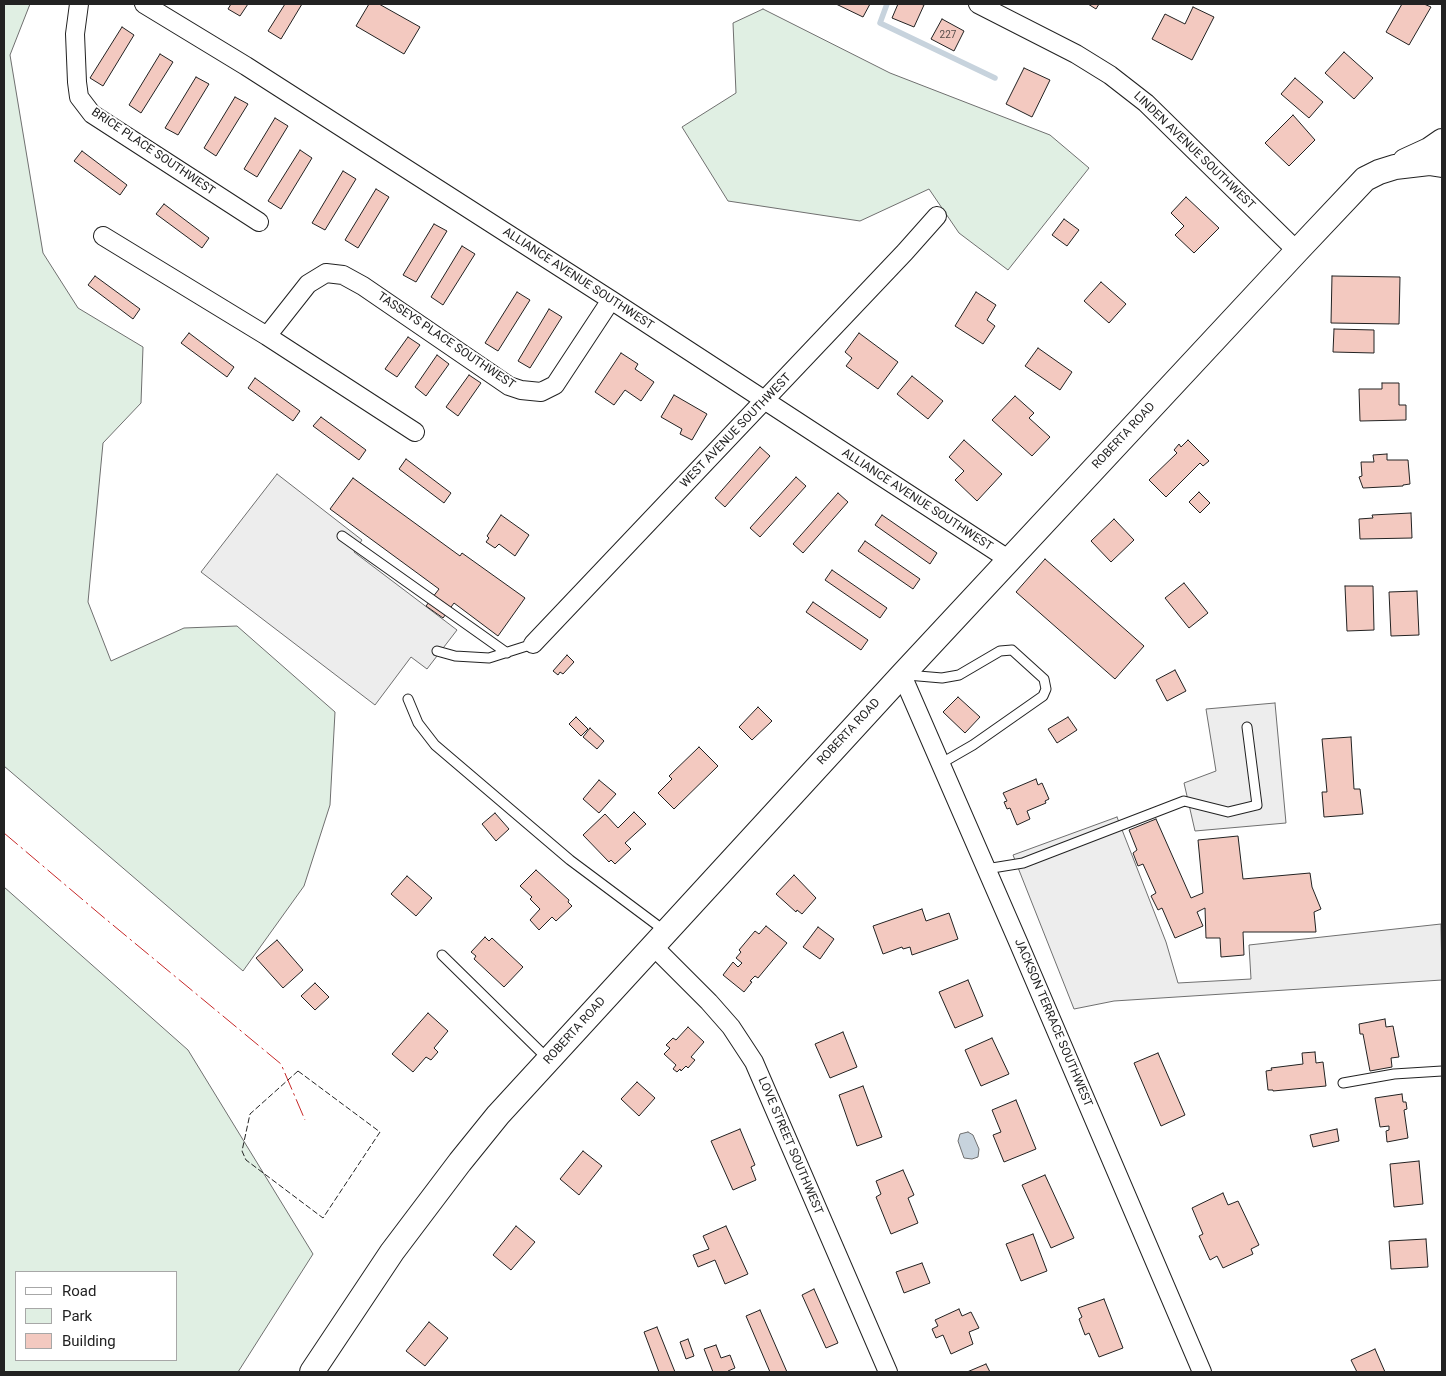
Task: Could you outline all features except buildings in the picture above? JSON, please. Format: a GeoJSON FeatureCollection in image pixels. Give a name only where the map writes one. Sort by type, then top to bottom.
{"type":"FeatureCollection","features":[{"type":"Feature","properties":{"kind":"street","name":"BRICE PLACE SOUTHWEST"},"geometry":{"type":"LineString","coordinates":[[79,4],[75,34],[77,82],[79,97],[92,114],[258,222]]}},
{"type":"Feature","properties":{"kind":"street","name":"ALLIANCE AVENUE SOUTHWEST"},"geometry":{"type":"LineString","coordinates":[[144,4],[254,71],[611,300],[1008,559]]}},
{"type":"Feature","properties":{"kind":"street","name":"LINDEN AVENUE SOUTHWEST"},"geometry":{"type":"LineString","coordinates":[[978,4],[1076,54],[1110,75],[1139,97],[1297,251]]}},
{"type":"Feature","properties":{"kind":"street"},"geometry":{"type":"LineString","coordinates":[[1394,166],[1429,150],[1442,141]]}},
{"type":"Feature","properties":{"kind":"street","name":"ROBERTA ROAD"},"geometry":{"type":"LineString","coordinates":[[312,1372],[392,1252],[498,1115],[1008,559],[1365,179],[1394,166],[1411,164],[1442,165]]}},
{"type":"Feature","properties":{"kind":"street","name":"WEST AVENUE SOUTHWEST"},"geometry":{"type":"LineString","coordinates":[[533,644],[937,216]]}},
{"type":"Feature","properties":{"kind":"street"},"geometry":{"type":"LineString","coordinates":[[103,236],[267,336],[414,432]]}},
{"type":"Feature","properties":{"kind":"street","name":"TASSEYS PLACE SOUTHWEST"},"geometry":{"type":"LineString","coordinates":[[267,336],[308,284],[326,273],[343,275],[363,286],[509,386],[521,390],[541,392],[554,385],[611,300]]}},
{"type":"Feature","properties":{"kind":"street","name":"JACKSON TERRACE SOUTHWEST"},"geometry":{"type":"LineString","coordinates":[[902,675],[1202,1372]]}},
{"type":"Feature","properties":{"kind":"street","name":"LOVE STREET SOUTHWEST"},"geometry":{"type":"LineString","coordinates":[[659,938],[731,1027],[754,1062],[888,1372]]}},
{"type":"Feature","properties":{"kind":"lane"},"geometry":{"type":"LineString","coordinates":[[342,536],[507,653]]}},
{"type":"Feature","properties":{"kind":"lane"},"geometry":{"type":"LineString","coordinates":[[437,651],[455,656],[489,658],[533,644]]}},
{"type":"Feature","properties":{"kind":"lane"},"geometry":{"type":"LineString","coordinates":[[902,675],[942,678],[959,675],[1000,651],[1012,650],[1044,679],[1046,688],[1043,696],[974,744],[940,764]]}},
{"type":"Feature","properties":{"kind":"lane"},"geometry":{"type":"LineString","coordinates":[[408,699],[418,723],[435,745],[659,938]]}},
{"type":"Feature","properties":{"kind":"lane"},"geometry":{"type":"LineString","coordinates":[[986,869],[1023,863],[1184,801],[1228,812],[1257,805],[1247,727]]}},
{"type":"Feature","properties":{"kind":"lane"},"geometry":{"type":"LineString","coordinates":[[442,954],[548,1060]]}},
{"type":"Feature","properties":{"kind":"lane"},"geometry":{"type":"LineString","coordinates":[[1343,1083],[1394,1074],[1442,1072]]}},
{"type":"Feature","properties":{"kind":"green space"},"geometry":{"type":"Polygon","coordinates":[[[4,4],[30,4],[10,55],[43,253],[78,308],[143,347],[141,403],[103,443],[88,602],[111,661],[184,628],[237,626],[335,712],[330,805],[304,886],[243,971],[4,766],[4,4]]]}},
{"type":"Feature","properties":{"kind":"green space"},"geometry":{"type":"Polygon","coordinates":[[[763,9],[890,73],[1050,135],[1089,168],[1008,270],[959,233],[929,189],[860,221],[728,201],[682,127],[736,93],[733,23],[763,9]]]}},
{"type":"Feature","properties":{"kind":"green space"},"geometry":{"type":"Polygon","coordinates":[[[4,887],[188,1050],[313,1254],[238,1372],[4,1372],[4,887]]]}},
{"type":"Feature","properties":{"kind":"shaded area"},"geometry":{"type":"Polygon","coordinates":[[[277,474],[362,540],[354,552],[457,630],[427,669],[411,657],[375,705],[201,572],[277,474]]]}},
{"type":"Feature","properties":{"kind":"shaded area"},"geometry":{"type":"Polygon","coordinates":[[[1275,703],[1286,823],[1195,831],[1184,783],[1216,771],[1206,709],[1275,703]]]}},
{"type":"Feature","properties":{"kind":"shaded area"},"geometry":{"type":"Polygon","coordinates":[[[1117,817],[1166,942],[1178,983],[1251,979],[1249,945],[1441,924],[1442,980],[1114,1001],[1074,1009],[1013,855],[1117,817]]]}},
{"type":"Feature","properties":{"kind":"shaded area"},"geometry":{"type":"Polygon","coordinates":[[[968,1132],[973,1135],[979,1149],[978,1157],[972,1159],[964,1158],[958,1141],[960,1134],[968,1132]]]}},
{"type":"Feature","properties":{"kind":"waterway"},"geometry":{"type":"LineString","coordinates":[[887,4],[880,23],[995,78]]}},
{"type":"Feature","properties":{"kind":"fence"},"geometry":{"type":"LineString","coordinates":[[298,1071],[380,1132],[323,1218],[246,1160],[242,1151],[250,1114],[298,1071]]}},
{"type":"Feature","properties":{"kind":"power"},"geometry":{"type":"LineString","coordinates":[[4,833],[281,1064],[305,1120]]}}]}
